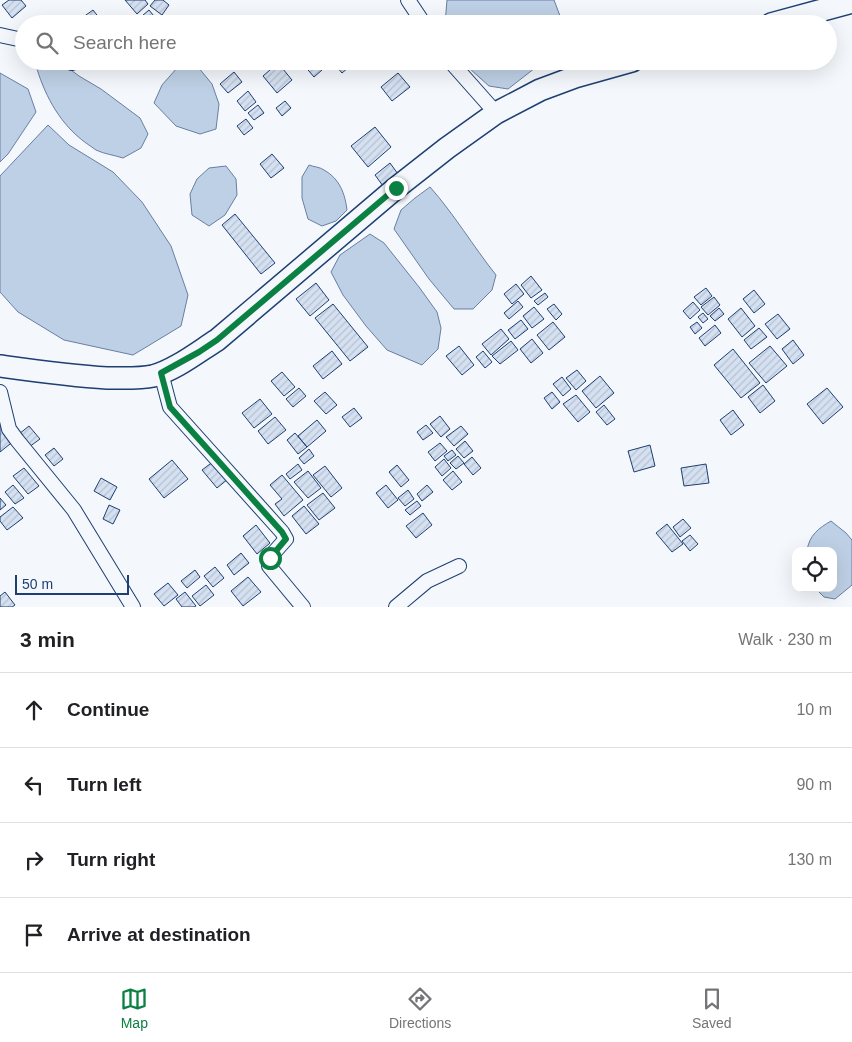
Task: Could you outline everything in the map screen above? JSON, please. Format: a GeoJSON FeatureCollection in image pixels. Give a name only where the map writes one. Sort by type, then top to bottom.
{"type":"FeatureCollection","features":[{"type":"Feature","properties":{"kind":"main road"},"geometry":{"type":"LineString","coordinates":[[804,15],[852,2]]}},
{"type":"Feature","properties":{"kind":"main road"},"geometry":{"type":"LineString","coordinates":[[0,366],[89,377],[122,378],[152,376],[161,373],[217,340],[396,188],[496,113],[540,90],[600,70]]}},
{"type":"Feature","properties":{"kind":"street"},"geometry":{"type":"LineString","coordinates":[[408,0],[418,15]]}},
{"type":"Feature","properties":{"kind":"street"},"geometry":{"type":"LineString","coordinates":[[0,35],[15,38]]}},
{"type":"Feature","properties":{"kind":"street"},"geometry":{"type":"LineString","coordinates":[[458,70],[496,113]]}},
{"type":"Feature","properties":{"kind":"street"},"geometry":{"type":"LineString","coordinates":[[161,373],[170,407],[282,532],[286,539],[270,558],[268,566],[303,607]]}},
{"type":"Feature","properties":{"kind":"street"},"geometry":{"type":"LineString","coordinates":[[0,392],[9,429],[74,510],[132,607]]}},
{"type":"Feature","properties":{"kind":"street"},"geometry":{"type":"LineString","coordinates":[[396,607],[427,581],[459,566]]}},
{"type":"Feature","properties":{"kind":"water"},"geometry":{"type":"Polygon","coordinates":[[[447,0],[554,0],[560,15],[446,15],[447,0]]]}},
{"type":"Feature","properties":{"kind":"water"},"geometry":{"type":"Polygon","coordinates":[[[37,70],[71,70],[101,89],[140,118],[148,134],[141,148],[123,158],[96,150],[69,128],[45,90],[37,70]]]}},
{"type":"Feature","properties":{"kind":"water"},"geometry":{"type":"Polygon","coordinates":[[[175,70],[200,70],[212,84],[219,104],[216,129],[200,134],[176,126],[154,103],[162,85],[175,70]]]}},
{"type":"Feature","properties":{"kind":"water"},"geometry":{"type":"Polygon","coordinates":[[[471,70],[532,70],[508,89],[489,86],[471,70]]]}},
{"type":"Feature","properties":{"kind":"water"},"geometry":{"type":"Polygon","coordinates":[[[0,73],[28,89],[36,112],[8,154],[0,162],[0,73]]]}},
{"type":"Feature","properties":{"kind":"water"},"geometry":{"type":"Polygon","coordinates":[[[48,125],[69,145],[113,172],[142,202],[171,246],[188,295],[181,326],[133,355],[64,340],[18,312],[0,292],[0,176],[48,125]]]}},
{"type":"Feature","properties":{"kind":"water"},"geometry":{"type":"Polygon","coordinates":[[[309,165],[322,169],[338,182],[346,204],[347,210],[336,221],[322,226],[308,219],[302,198],[302,177],[309,165]]]}},
{"type":"Feature","properties":{"kind":"water"},"geometry":{"type":"Polygon","coordinates":[[[226,166],[236,179],[237,195],[225,215],[209,226],[192,215],[190,194],[197,179],[209,168],[226,166]]]}},
{"type":"Feature","properties":{"kind":"water"},"geometry":{"type":"Polygon","coordinates":[[[430,187],[496,275],[492,290],[473,309],[454,309],[429,279],[394,229],[401,210],[430,187]]]}},
{"type":"Feature","properties":{"kind":"water"},"geometry":{"type":"Polygon","coordinates":[[[370,234],[384,243],[437,312],[441,328],[438,349],[422,365],[387,350],[343,295],[331,272],[340,255],[370,234]]]}},
{"type":"Feature","properties":{"kind":"water"},"geometry":{"type":"Polygon","coordinates":[[[831,521],[852,540],[852,585],[835,599],[824,597],[819,592],[837,592],[837,547],[808,547],[815,533],[831,521]]]}},
{"type":"Feature","properties":{"kind":"building"},"geometry":{"type":"Polygon","coordinates":[[[9,0],[21,0],[26,6],[12,18],[2,5],[9,0]]]}},
{"type":"Feature","properties":{"kind":"building"},"geometry":{"type":"Polygon","coordinates":[[[125,0],[145,0],[148,4],[137,14],[125,0]]]}},
{"type":"Feature","properties":{"kind":"building"},"geometry":{"type":"Polygon","coordinates":[[[155,0],[163,0],[169,5],[162,15],[150,6],[155,0]]]}},
{"type":"Feature","properties":{"kind":"building"},"geometry":{"type":"Polygon","coordinates":[[[93,10],[97,15],[86,15],[93,10]]]}},
{"type":"Feature","properties":{"kind":"building"},"geometry":{"type":"Polygon","coordinates":[[[149,10],[153,15],[143,15],[149,10]]]}},
{"type":"Feature","properties":{"kind":"building"},"geometry":{"type":"Polygon","coordinates":[[[270,70],[284,70],[292,80],[277,93],[263,76],[270,70]]]}},
{"type":"Feature","properties":{"kind":"building"},"geometry":{"type":"Polygon","coordinates":[[[308,70],[322,70],[314,77],[308,70]]]}},
{"type":"Feature","properties":{"kind":"building"},"geometry":{"type":"Polygon","coordinates":[[[234,72],[242,82],[228,93],[220,84],[234,72]]]}},
{"type":"Feature","properties":{"kind":"building"},"geometry":{"type":"Polygon","coordinates":[[[398,73],[410,87],[392,101],[381,87],[398,73]]]}},
{"type":"Feature","properties":{"kind":"building"},"geometry":{"type":"Polygon","coordinates":[[[248,91],[256,102],[245,111],[237,101],[248,91]]]}},
{"type":"Feature","properties":{"kind":"building"},"geometry":{"type":"Polygon","coordinates":[[[285,101],[291,108],[282,116],[276,108],[285,101]]]}},
{"type":"Feature","properties":{"kind":"building"},"geometry":{"type":"Polygon","coordinates":[[[258,105],[264,113],[254,120],[248,113],[258,105]]]}},
{"type":"Feature","properties":{"kind":"building"},"geometry":{"type":"Polygon","coordinates":[[[246,119],[253,128],[244,135],[237,126],[246,119]]]}},
{"type":"Feature","properties":{"kind":"building"},"geometry":{"type":"Polygon","coordinates":[[[375,127],[391,147],[368,167],[351,146],[375,127]]]}},
{"type":"Feature","properties":{"kind":"building"},"geometry":{"type":"Polygon","coordinates":[[[272,154],[284,168],[271,178],[260,164],[272,154]]]}},
{"type":"Feature","properties":{"kind":"building"},"geometry":{"type":"Polygon","coordinates":[[[390,163],[398,174],[383,186],[375,175],[390,163]]]}},
{"type":"Feature","properties":{"kind":"building"},"geometry":{"type":"Polygon","coordinates":[[[235,214],[275,263],[261,274],[222,225],[235,214]]]}},
{"type":"Feature","properties":{"kind":"building"},"geometry":{"type":"Polygon","coordinates":[[[531,276],[542,290],[531,298],[521,285],[531,276]]]}},
{"type":"Feature","properties":{"kind":"building"},"geometry":{"type":"Polygon","coordinates":[[[316,283],[329,300],[310,316],[296,299],[316,283]]]}},
{"type":"Feature","properties":{"kind":"building"},"geometry":{"type":"Polygon","coordinates":[[[516,284],[524,294],[512,304],[504,294],[516,284]]]}},
{"type":"Feature","properties":{"kind":"building"},"geometry":{"type":"Polygon","coordinates":[[[706,288],[712,296],[701,305],[694,297],[706,288]]]}},
{"type":"Feature","properties":{"kind":"building"},"geometry":{"type":"Polygon","coordinates":[[[754,290],[765,304],[754,313],[743,299],[754,290]]]}},
{"type":"Feature","properties":{"kind":"building"},"geometry":{"type":"Polygon","coordinates":[[[545,293],[548,297],[538,305],[534,301],[545,293]]]}},
{"type":"Feature","properties":{"kind":"building"},"geometry":{"type":"Polygon","coordinates":[[[714,297],[720,305],[708,315],[701,307],[714,297]]]}},
{"type":"Feature","properties":{"kind":"building"},"geometry":{"type":"Polygon","coordinates":[[[518,301],[523,307],[509,319],[504,313],[518,301]]]}},
{"type":"Feature","properties":{"kind":"building"},"geometry":{"type":"Polygon","coordinates":[[[693,302],[700,310],[690,319],[683,311],[693,302]]]}},
{"type":"Feature","properties":{"kind":"building"},"geometry":{"type":"Polygon","coordinates":[[[333,304],[368,347],[350,361],[315,318],[333,304]]]}},
{"type":"Feature","properties":{"kind":"building"},"geometry":{"type":"Polygon","coordinates":[[[554,304],[562,314],[556,320],[547,309],[554,304]]]}},
{"type":"Feature","properties":{"kind":"building"},"geometry":{"type":"Polygon","coordinates":[[[534,307],[544,319],[532,328],[523,316],[534,307]]]}},
{"type":"Feature","properties":{"kind":"building"},"geometry":{"type":"Polygon","coordinates":[[[719,308],[724,314],[715,321],[710,316],[719,308]]]}},
{"type":"Feature","properties":{"kind":"building"},"geometry":{"type":"Polygon","coordinates":[[[741,308],[755,326],[742,337],[728,319],[741,308]]]}},
{"type":"Feature","properties":{"kind":"building"},"geometry":{"type":"Polygon","coordinates":[[[703,313],[708,319],[703,323],[698,317],[703,313]]]}},
{"type":"Feature","properties":{"kind":"building"},"geometry":{"type":"Polygon","coordinates":[[[778,314],[790,329],[777,339],[765,324],[778,314]]]}},
{"type":"Feature","properties":{"kind":"building"},"geometry":{"type":"Polygon","coordinates":[[[521,320],[528,329],[515,339],[508,330],[521,320]]]}},
{"type":"Feature","properties":{"kind":"building"},"geometry":{"type":"Polygon","coordinates":[[[553,322],[565,337],[549,350],[537,335],[553,322]]]}},
{"type":"Feature","properties":{"kind":"building"},"geometry":{"type":"Polygon","coordinates":[[[697,322],[702,328],[695,334],[690,327],[697,322]]]}},
{"type":"Feature","properties":{"kind":"building"},"geometry":{"type":"Polygon","coordinates":[[[715,325],[721,333],[705,346],[699,338],[715,325]]]}},
{"type":"Feature","properties":{"kind":"building"},"geometry":{"type":"Polygon","coordinates":[[[759,328],[767,337],[751,349],[744,340],[759,328]]]}},
{"type":"Feature","properties":{"kind":"building"},"geometry":{"type":"Polygon","coordinates":[[[501,329],[509,339],[491,355],[482,344],[501,329]]]}},
{"type":"Feature","properties":{"kind":"building"},"geometry":{"type":"Polygon","coordinates":[[[532,339],[543,353],[531,363],[520,349],[532,339]]]}},
{"type":"Feature","properties":{"kind":"building"},"geometry":{"type":"Polygon","coordinates":[[[793,340],[804,355],[793,364],[782,349],[793,340]]]}},
{"type":"Feature","properties":{"kind":"building"},"geometry":{"type":"Polygon","coordinates":[[[511,341],[518,350],[500,364],[492,356],[511,341]]]}},
{"type":"Feature","properties":{"kind":"building"},"geometry":{"type":"Polygon","coordinates":[[[459,346],[474,365],[462,375],[446,356],[459,346]]]}},
{"type":"Feature","properties":{"kind":"building"},"geometry":{"type":"Polygon","coordinates":[[[770,346],[787,366],[766,383],[749,363],[770,346]]]}},
{"type":"Feature","properties":{"kind":"building"},"geometry":{"type":"Polygon","coordinates":[[[733,349],[760,383],[741,398],[714,365],[733,349]]]}},
{"type":"Feature","properties":{"kind":"building"},"geometry":{"type":"Polygon","coordinates":[[[332,351],[342,364],[323,379],[313,366],[332,351]]]}},
{"type":"Feature","properties":{"kind":"building"},"geometry":{"type":"Polygon","coordinates":[[[483,351],[492,362],[485,368],[476,357],[483,351]]]}},
{"type":"Feature","properties":{"kind":"building"},"geometry":{"type":"Polygon","coordinates":[[[577,370],[586,381],[576,390],[566,378],[577,370]]]}},
{"type":"Feature","properties":{"kind":"building"},"geometry":{"type":"Polygon","coordinates":[[[282,372],[295,387],[284,396],[271,381],[282,372]]]}},
{"type":"Feature","properties":{"kind":"building"},"geometry":{"type":"Polygon","coordinates":[[[600,376],[614,393],[596,408],[582,391],[600,376]]]}},
{"type":"Feature","properties":{"kind":"building"},"geometry":{"type":"Polygon","coordinates":[[[562,377],[571,389],[563,396],[553,384],[562,377]]]}},
{"type":"Feature","properties":{"kind":"building"},"geometry":{"type":"Polygon","coordinates":[[[763,385],[775,401],[760,413],[748,397],[763,385]]]}},
{"type":"Feature","properties":{"kind":"building"},"geometry":{"type":"Polygon","coordinates":[[[299,388],[306,396],[293,407],[286,399],[299,388]]]}},
{"type":"Feature","properties":{"kind":"building"},"geometry":{"type":"Polygon","coordinates":[[[827,388],[843,407],[823,424],[807,404],[827,388]]]}},
{"type":"Feature","properties":{"kind":"building"},"geometry":{"type":"Polygon","coordinates":[[[325,392],[337,405],[326,414],[314,401],[325,392]]]}},
{"type":"Feature","properties":{"kind":"building"},"geometry":{"type":"Polygon","coordinates":[[[552,392],[560,402],[552,409],[544,398],[552,392]]]}},
{"type":"Feature","properties":{"kind":"building"},"geometry":{"type":"Polygon","coordinates":[[[576,395],[590,412],[578,422],[563,404],[576,395]]]}},
{"type":"Feature","properties":{"kind":"building"},"geometry":{"type":"Polygon","coordinates":[[[260,399],[272,414],[254,428],[242,413],[260,399]]]}},
{"type":"Feature","properties":{"kind":"building"},"geometry":{"type":"Polygon","coordinates":[[[604,405],[615,419],[607,425],[596,412],[604,405]]]}},
{"type":"Feature","properties":{"kind":"building"},"geometry":{"type":"Polygon","coordinates":[[[354,408],[362,418],[350,427],[342,417],[354,408]]]}},
{"type":"Feature","properties":{"kind":"building"},"geometry":{"type":"Polygon","coordinates":[[[733,410],[744,425],[731,435],[720,420],[733,410]]]}},
{"type":"Feature","properties":{"kind":"building"},"geometry":{"type":"Polygon","coordinates":[[[440,416],[450,429],[441,437],[430,424],[440,416]]]}},
{"type":"Feature","properties":{"kind":"building"},"geometry":{"type":"Polygon","coordinates":[[[275,417],[286,430],[268,444],[258,431],[275,417]]]}},
{"type":"Feature","properties":{"kind":"building"},"geometry":{"type":"Polygon","coordinates":[[[317,420],[326,431],[307,447],[298,436],[317,420]]]}},
{"type":"Feature","properties":{"kind":"building"},"geometry":{"type":"Polygon","coordinates":[[[0,423],[15,440],[0,452],[0,423]]]}},
{"type":"Feature","properties":{"kind":"building"},"geometry":{"type":"Polygon","coordinates":[[[426,425],[433,433],[423,440],[417,432],[426,425]]]}},
{"type":"Feature","properties":{"kind":"building"},"geometry":{"type":"Polygon","coordinates":[[[29,426],[40,439],[29,447],[19,434],[29,426]]]}},
{"type":"Feature","properties":{"kind":"building"},"geometry":{"type":"Polygon","coordinates":[[[461,426],[468,434],[454,446],[446,437],[461,426]]]}},
{"type":"Feature","properties":{"kind":"building"},"geometry":{"type":"Polygon","coordinates":[[[295,433],[307,447],[298,454],[287,440],[295,433]]]}},
{"type":"Feature","properties":{"kind":"building"},"geometry":{"type":"Polygon","coordinates":[[[465,441],[473,451],[464,458],[456,449],[465,441]]]}},
{"type":"Feature","properties":{"kind":"building"},"geometry":{"type":"Polygon","coordinates":[[[440,443],[447,451],[435,461],[428,452],[440,443]]]}},
{"type":"Feature","properties":{"kind":"building"},"geometry":{"type":"Polygon","coordinates":[[[650,445],[655,466],[634,472],[628,451],[650,445]]]}},
{"type":"Feature","properties":{"kind":"building"},"geometry":{"type":"Polygon","coordinates":[[[54,448],[63,459],[54,466],[45,455],[54,448]]]}},
{"type":"Feature","properties":{"kind":"building"},"geometry":{"type":"Polygon","coordinates":[[[309,449],[314,456],[304,464],[299,458],[309,449]]]}},
{"type":"Feature","properties":{"kind":"building"},"geometry":{"type":"Polygon","coordinates":[[[452,450],[456,455],[448,461],[444,456],[452,450]]]}},
{"type":"Feature","properties":{"kind":"building"},"geometry":{"type":"Polygon","coordinates":[[[458,456],[464,463],[456,469],[450,463],[458,456]]]}},
{"type":"Feature","properties":{"kind":"building"},"geometry":{"type":"Polygon","coordinates":[[[472,457],[481,468],[473,475],[464,464],[472,457]]]}},
{"type":"Feature","properties":{"kind":"building"},"geometry":{"type":"Polygon","coordinates":[[[444,459],[451,468],[442,476],[435,467],[444,459]]]}},
{"type":"Feature","properties":{"kind":"building"},"geometry":{"type":"Polygon","coordinates":[[[172,460],[188,479],[164,498],[149,479],[172,460]]]}},
{"type":"Feature","properties":{"kind":"building"},"geometry":{"type":"Polygon","coordinates":[[[214,461],[228,479],[217,488],[202,470],[214,461]]]}},
{"type":"Feature","properties":{"kind":"building"},"geometry":{"type":"Polygon","coordinates":[[[298,464],[302,470],[290,479],[286,474],[298,464]]]}},
{"type":"Feature","properties":{"kind":"building"},"geometry":{"type":"Polygon","coordinates":[[[706,464],[709,483],[684,486],[681,468],[706,464]]]}},
{"type":"Feature","properties":{"kind":"building"},"geometry":{"type":"Polygon","coordinates":[[[397,465],[409,480],[401,487],[389,472],[397,465]]]}},
{"type":"Feature","properties":{"kind":"building"},"geometry":{"type":"Polygon","coordinates":[[[325,466],[342,488],[331,497],[313,475],[325,466]]]}},
{"type":"Feature","properties":{"kind":"building"},"geometry":{"type":"Polygon","coordinates":[[[24,468],[39,486],[28,494],[13,476],[24,468]]]}},
{"type":"Feature","properties":{"kind":"building"},"geometry":{"type":"Polygon","coordinates":[[[308,471],[321,488],[308,498],[294,482],[308,471]]]}},
{"type":"Feature","properties":{"kind":"building"},"geometry":{"type":"Polygon","coordinates":[[[453,471],[462,482],[452,490],[443,480],[453,471]]]}},
{"type":"Feature","properties":{"kind":"building"},"geometry":{"type":"Polygon","coordinates":[[[282,475],[303,500],[284,516],[275,504],[282,499],[270,485],[282,475]]]}},
{"type":"Feature","properties":{"kind":"building"},"geometry":{"type":"Polygon","coordinates":[[[101,478],[117,487],[110,500],[94,491],[101,478]]]}},
{"type":"Feature","properties":{"kind":"building"},"geometry":{"type":"Polygon","coordinates":[[[13,485],[24,498],[15,504],[5,492],[13,485]]]}},
{"type":"Feature","properties":{"kind":"building"},"geometry":{"type":"Polygon","coordinates":[[[386,485],[398,500],[388,508],[376,493],[386,485]]]}},
{"type":"Feature","properties":{"kind":"building"},"geometry":{"type":"Polygon","coordinates":[[[427,485],[433,492],[422,501],[417,494],[427,485]]]}},
{"type":"Feature","properties":{"kind":"building"},"geometry":{"type":"Polygon","coordinates":[[[408,490],[414,499],[405,506],[398,498],[408,490]]]}},
{"type":"Feature","properties":{"kind":"building"},"geometry":{"type":"Polygon","coordinates":[[[323,493],[335,508],[319,520],[307,505],[323,493]]]}},
{"type":"Feature","properties":{"kind":"building"},"geometry":{"type":"Polygon","coordinates":[[[0,498],[6,505],[0,510],[0,498]]]}},
{"type":"Feature","properties":{"kind":"building"},"geometry":{"type":"Polygon","coordinates":[[[417,501],[421,506],[410,515],[405,510],[417,501]]]}},
{"type":"Feature","properties":{"kind":"building"},"geometry":{"type":"Polygon","coordinates":[[[109,505],[120,510],[113,524],[103,519],[109,505]]]}},
{"type":"Feature","properties":{"kind":"building"},"geometry":{"type":"Polygon","coordinates":[[[304,506],[319,524],[306,534],[292,516],[304,506]]]}},
{"type":"Feature","properties":{"kind":"building"},"geometry":{"type":"Polygon","coordinates":[[[13,507],[23,518],[7,530],[0,521],[0,517],[13,507]]]}},
{"type":"Feature","properties":{"kind":"building"},"geometry":{"type":"Polygon","coordinates":[[[423,513],[432,525],[416,538],[406,526],[423,513]]]}},
{"type":"Feature","properties":{"kind":"building"},"geometry":{"type":"Polygon","coordinates":[[[683,519],[691,528],[680,537],[673,527],[683,519]]]}},
{"type":"Feature","properties":{"kind":"building"},"geometry":{"type":"Polygon","coordinates":[[[667,524],[683,544],[672,552],[656,533],[667,524]]]}},
{"type":"Feature","properties":{"kind":"building"},"geometry":{"type":"Polygon","coordinates":[[[256,525],[270,543],[257,554],[243,536],[256,525]]]}},
{"type":"Feature","properties":{"kind":"building"},"geometry":{"type":"Polygon","coordinates":[[[690,535],[698,544],[690,551],[682,541],[690,535]]]}},
{"type":"Feature","properties":{"kind":"building"},"geometry":{"type":"Polygon","coordinates":[[[241,553],[249,563],[234,575],[227,565],[241,553]]]}},
{"type":"Feature","properties":{"kind":"building"},"geometry":{"type":"Polygon","coordinates":[[[215,567],[224,578],[213,587],[204,576],[215,567]]]}},
{"type":"Feature","properties":{"kind":"building"},"geometry":{"type":"Polygon","coordinates":[[[195,570],[200,577],[187,588],[181,581],[195,570]]]}},
{"type":"Feature","properties":{"kind":"building"},"geometry":{"type":"Polygon","coordinates":[[[248,577],[261,592],[243,606],[231,591],[248,577]]]}},
{"type":"Feature","properties":{"kind":"building"},"geometry":{"type":"Polygon","coordinates":[[[168,583],[178,595],[164,606],[154,594],[168,583]]]}},
{"type":"Feature","properties":{"kind":"building"},"geometry":{"type":"Polygon","coordinates":[[[206,585],[214,595],[200,606],[192,596],[206,585]]]}},
{"type":"Feature","properties":{"kind":"building"},"geometry":{"type":"Polygon","coordinates":[[[5,592],[15,605],[12,607],[0,607],[0,596],[5,592]]]}},
{"type":"Feature","properties":{"kind":"building"},"geometry":{"type":"Polygon","coordinates":[[[185,592],[196,606],[182,607],[176,599],[185,592]]]}},
{"type":"Feature","properties":{"kind":"route"},"geometry":{"type":"LineString","coordinates":[[270,558],[286,539],[282,532],[170,407],[161,373],[217,340],[396,188]]}}]}
